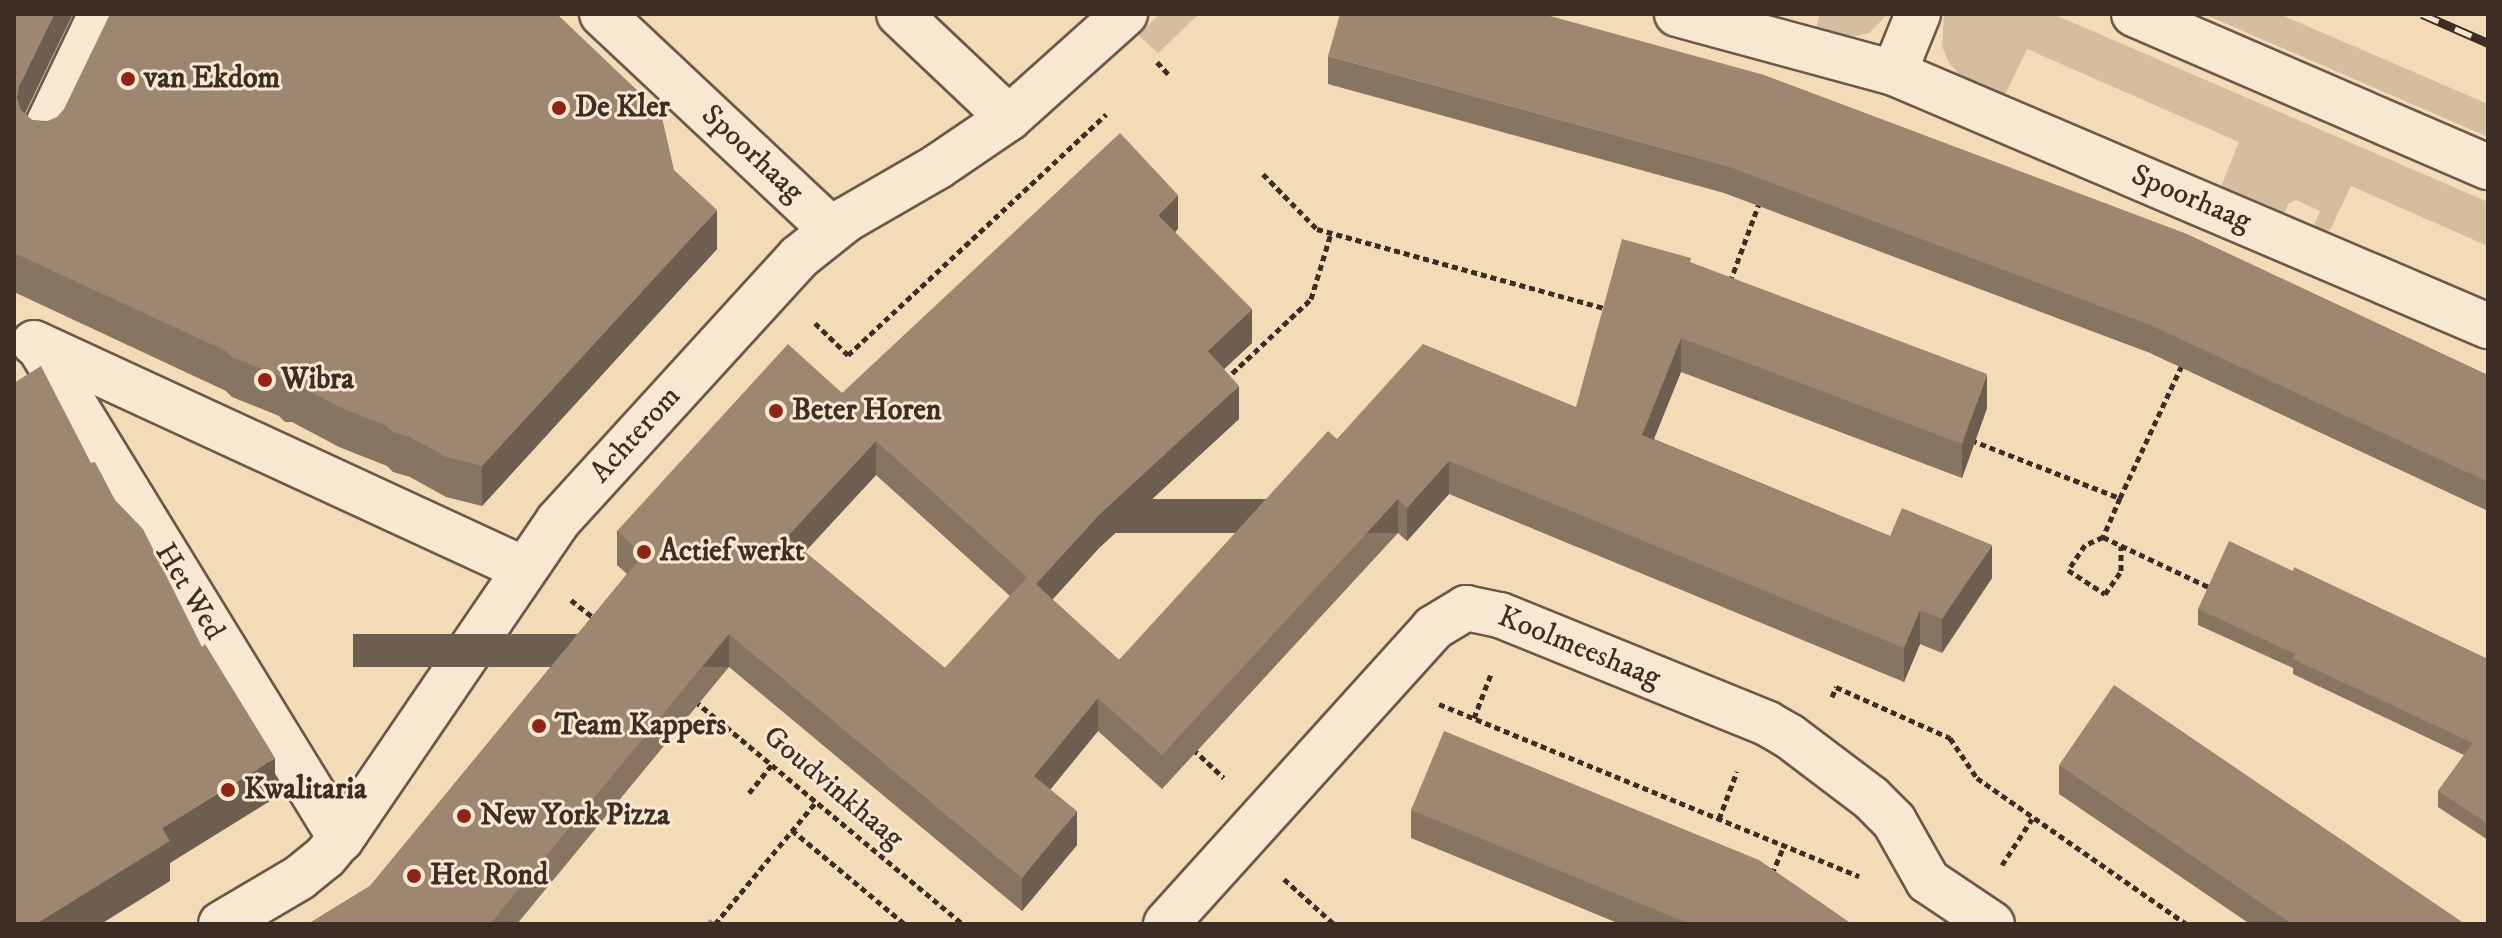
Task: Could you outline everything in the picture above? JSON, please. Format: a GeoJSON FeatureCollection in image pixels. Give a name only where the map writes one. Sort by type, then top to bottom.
{"type":"FeatureCollection","features":[{"type":"Feature","properties":{"kind":"street"},"geometry":{"type":"LineString","coordinates":[[42,137],[101,14]]}},
{"type":"Feature","properties":{"kind":"street","name":"Spoorhaag"},"geometry":{"type":"LineString","coordinates":[[602,14],[831,229]]}},
{"type":"Feature","properties":{"kind":"street"},"geometry":{"type":"LineString","coordinates":[[899,14],[1009,118]]}},
{"type":"Feature","properties":{"kind":"street","name":"Achterom"},"geometry":{"type":"LineString","coordinates":[[221,924],[299,878],[341,839],[558,521],[775,284],[831,229],[937,167],[1009,118],[1125,14]]}},
{"type":"Feature","properties":{"kind":"street","name":"Spoorhaag"},"geometry":{"type":"LineString","coordinates":[[1677,14],[1894,73],[2488,326]]}},
{"type":"Feature","properties":{"kind":"street"},"geometry":{"type":"LineString","coordinates":[[1894,73],[1918,14]]}},
{"type":"Feature","properties":{"kind":"street"},"geometry":{"type":"LineString","coordinates":[[2134,14],[2488,167]]}},
{"type":"Feature","properties":{"kind":"street","name":"Het Wed"},"geometry":{"type":"LineString","coordinates":[[26,340],[524,569]]}},
{"type":"Feature","properties":{"kind":"street","name":"Het Wed"},"geometry":{"type":"LineString","coordinates":[[26,340],[341,839]]}},
{"type":"Feature","properties":{"kind":"street","name":"Koolmeeshaag"},"geometry":{"type":"LineString","coordinates":[[1166,924],[1384,681],[1449,615],[1466,608],[1483,610],[1768,724],[1809,749],[1871,798],[1894,821],[1928,881],[1992,924]]}},
{"type":"Feature","properties":{"kind":"path"},"geometry":{"type":"LineString","coordinates":[[1147,75],[1159,64]]}},
{"type":"Feature","properties":{"kind":"path"},"geometry":{"type":"LineString","coordinates":[[775,284],[848,355],[1113,107]]}},
{"type":"Feature","properties":{"kind":"path"},"geometry":{"type":"LineString","coordinates":[[1263,174],[1317,229],[1614,311]]}},
{"type":"Feature","properties":{"kind":"path"},"geometry":{"type":"LineString","coordinates":[[1729,284],[1765,187]]}},
{"type":"Feature","properties":{"kind":"path"},"geometry":{"type":"LineString","coordinates":[[1218,386],[1311,299],[1331,233]]}},
{"type":"Feature","properties":{"kind":"path"},"geometry":{"type":"LineString","coordinates":[[2121,546],[2121,571],[2105,594],[2068,570],[2085,545],[2103,537],[2187,354]]}},
{"type":"Feature","properties":{"kind":"path"},"geometry":{"type":"LineString","coordinates":[[1958,435],[2120,498]]}},
{"type":"Feature","properties":{"kind":"path"},"geometry":{"type":"LineString","coordinates":[[2103,537],[2220,592]]}},
{"type":"Feature","properties":{"kind":"path"},"geometry":{"type":"LineString","coordinates":[[524,569],[557,588],[600,623]]}},
{"type":"Feature","properties":{"kind":"path"},"geometry":{"type":"LineString","coordinates":[[1384,681],[1880,885],[1908,844]]}},
{"type":"Feature","properties":{"kind":"path"},"geometry":{"type":"LineString","coordinates":[[1809,749],[1836,687],[1950,738],[1977,778],[2186,924]]}},
{"type":"Feature","properties":{"kind":"path","name":"Goudvinkhaag"},"geometry":{"type":"LineString","coordinates":[[691,698],[963,924]]}},
{"type":"Feature","properties":{"kind":"path"},"geometry":{"type":"LineString","coordinates":[[1183,740],[1334,924]]}},
{"type":"Feature","properties":{"kind":"path"},"geometry":{"type":"LineString","coordinates":[[749,793],[772,765]]}},
{"type":"Feature","properties":{"kind":"path"},"geometry":{"type":"LineString","coordinates":[[715,924],[816,802]]}},
{"type":"Feature","properties":{"kind":"path"},"geometry":{"type":"LineString","coordinates":[[792,830],[905,924]]}},
{"type":"Feature","properties":{"kind":"path"},"geometry":{"type":"LineString","coordinates":[[1767,885],[1784,846]]}},
{"type":"Feature","properties":{"kind":"shaded area"},"geometry":{"type":"Polygon","coordinates":[[[1160,14],[1199,14],[1158,53],[1138,35],[1160,14]]]}},
{"type":"Feature","properties":{"kind":"shaded area"},"geometry":{"type":"Polygon","coordinates":[[[1820,14],[1888,14],[1869,33],[1847,38],[1814,35],[1820,14]]]}},
{"type":"Feature","properties":{"kind":"shaded area"},"geometry":{"type":"Polygon","coordinates":[[[1944,14],[2053,14],[2488,202],[2488,246],[2351,186],[2331,228],[2323,234],[2312,230],[2320,211],[2296,200],[2288,204],[2283,218],[2223,192],[2221,187],[2239,142],[2027,49],[2006,93],[1999,95],[1964,80],[1949,63],[1942,46],[1944,14]]]}},
{"type":"Feature","properties":{"kind":"shaded area"},"geometry":{"type":"Polygon","coordinates":[[[2204,14],[2279,14],[2488,104],[2488,137],[2204,14]]]}},
{"type":"Feature","properties":{"kind":"building"},"geometry":{"type":"Polygon","coordinates":[[[14,14],[54,14],[19,86],[17,98],[21,110],[32,120],[45,122],[57,117],[64,109],[110,14],[557,14],[661,113],[674,170],[717,210],[482,466],[446,457],[410,437],[393,432],[387,426],[339,407],[292,382],[285,382],[279,376],[232,357],[226,351],[14,253],[14,14]]]}},
{"type":"Feature","properties":{"kind":"building"},"geometry":{"type":"Polygon","coordinates":[[[1340,14],[1543,14],[1764,75],[2187,234],[2488,375],[2488,482],[2150,325],[1724,165],[1328,56],[1340,14]]]}},
{"type":"Feature","properties":{"kind":"building"},"geometry":{"type":"Polygon","coordinates":[[[1120,133],[1178,195],[1158,215],[1252,309],[1208,351],[1239,386],[1099,515],[1036,584],[1119,660],[1328,431],[1337,439],[1423,344],[1576,407],[1622,239],[1691,258],[1690,262],[1987,374],[1962,444],[1681,338],[1642,435],[1890,536],[1902,508],[1992,545],[1942,619],[1920,610],[1904,648],[1449,461],[1407,508],[1398,499],[1162,755],[1098,698],[1034,776],[1077,811],[1022,878],[729,634],[490,924],[308,924],[370,886],[643,555],[617,531],[788,344],[842,393],[1120,133]],[[876,441],[787,537],[945,668],[1027,577],[876,441]]]}},
{"type":"Feature","properties":{"kind":"building"},"geometry":{"type":"Polygon","coordinates":[[[41,366],[91,463],[95,462],[115,500],[143,529],[202,647],[205,644],[275,758],[162,828],[170,841],[36,924],[14,924],[14,383],[41,366]]]}},
{"type":"Feature","properties":{"kind":"building"},"geometry":{"type":"Polygon","coordinates":[[[2229,541],[2293,571],[2294,567],[2488,659],[2488,824],[2438,791],[2473,743],[2293,659],[2295,654],[2198,609],[2229,541]]]}},
{"type":"Feature","properties":{"kind":"building"},"geometry":{"type":"Polygon","coordinates":[[[2114,685],[2465,924],[2292,924],[2059,765],[2114,685]]]}},
{"type":"Feature","properties":{"kind":"building"},"geometry":{"type":"Polygon","coordinates":[[[1444,731],[1759,860],[1852,924],[1690,924],[1411,810],[1444,731]]]}},
{"type":"Feature","properties":{"kind":"railway"},"geometry":{"type":"LineString","coordinates":[[2422,14],[2488,43]]}},
{"type":"Feature","properties":{"kind":"place","name":"van Ekdom"},"geometry":{"type":"Point","coordinates":[128,79]}},
{"type":"Feature","properties":{"kind":"place","name":"De Kler"},"geometry":{"type":"Point","coordinates":[559,108]}},
{"type":"Feature","properties":{"kind":"place","name":"Wibra"},"geometry":{"type":"Point","coordinates":[265,380]}},
{"type":"Feature","properties":{"kind":"place","name":"Beter Horen"},"geometry":{"type":"Point","coordinates":[776,411]}},
{"type":"Feature","properties":{"kind":"place","name":"Actief werkt"},"geometry":{"type":"Point","coordinates":[644,552]}},
{"type":"Feature","properties":{"kind":"place","name":"Team Kappers"},"geometry":{"type":"Point","coordinates":[539,726]}},
{"type":"Feature","properties":{"kind":"place","name":"Kwalitaria"},"geometry":{"type":"Point","coordinates":[228,790]}},
{"type":"Feature","properties":{"kind":"place","name":"New York Pizza"},"geometry":{"type":"Point","coordinates":[464,816]}},
{"type":"Feature","properties":{"kind":"place","name":"Het Rond"},"geometry":{"type":"Point","coordinates":[414,876]}}]}
